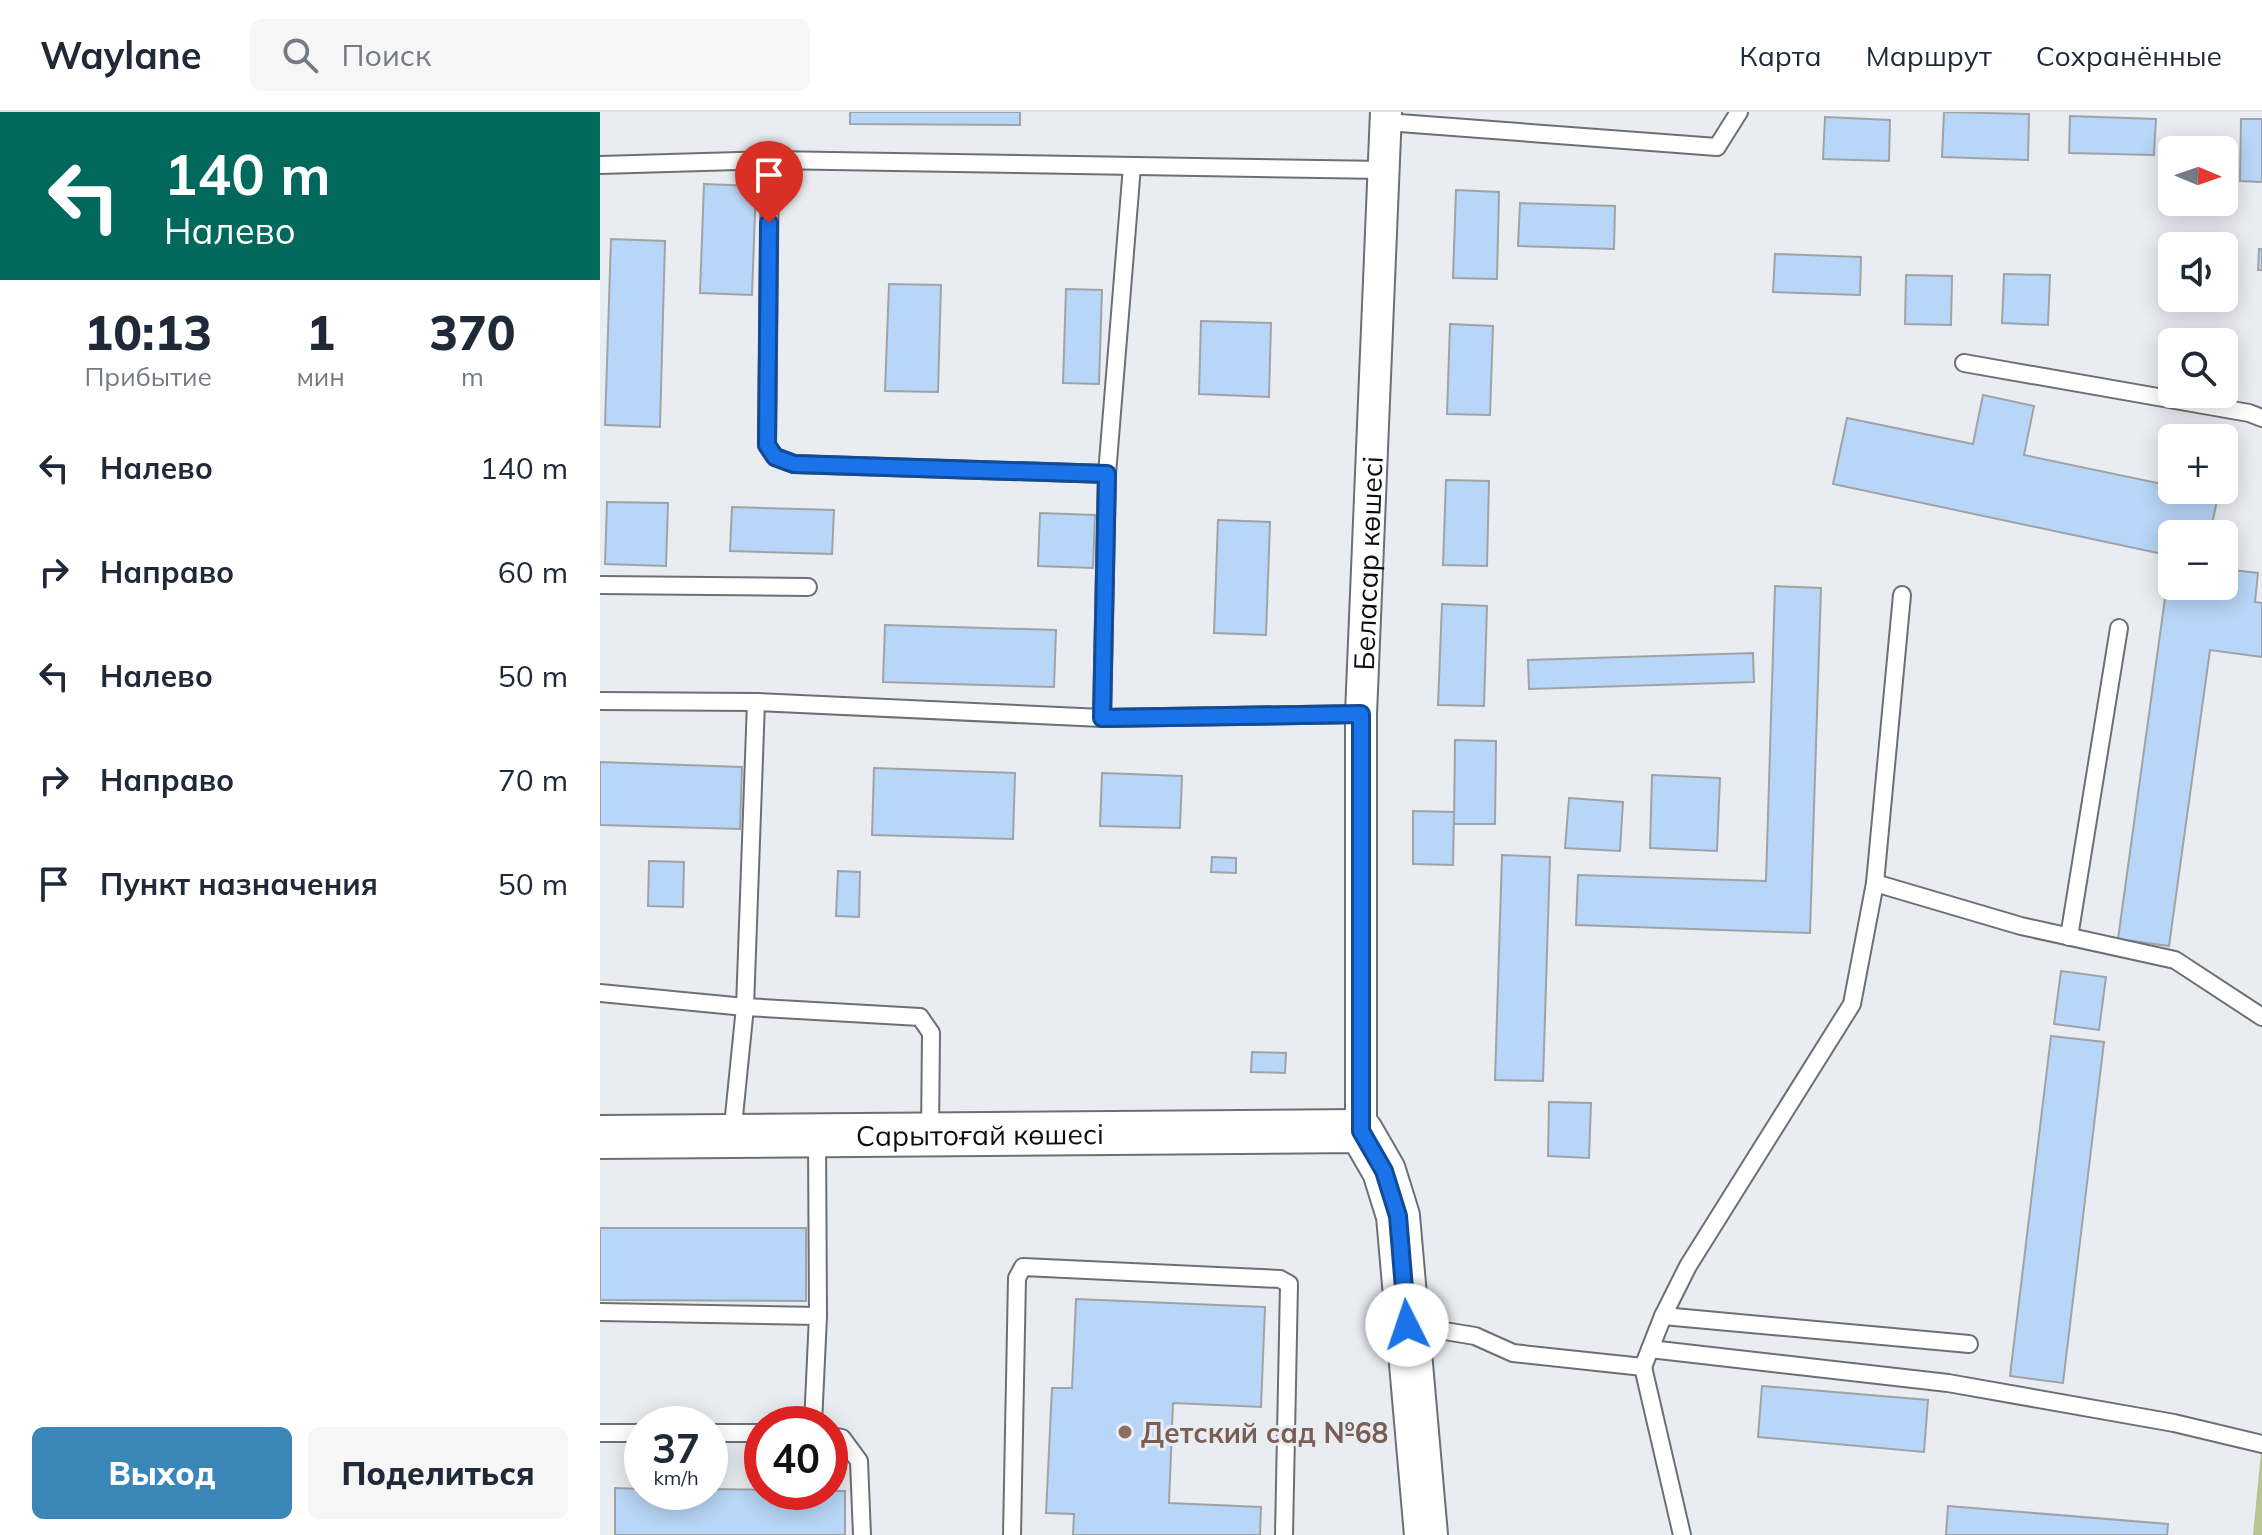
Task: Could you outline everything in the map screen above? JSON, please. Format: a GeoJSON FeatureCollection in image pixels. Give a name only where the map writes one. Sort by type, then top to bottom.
{"type":"FeatureCollection","features":[{"type":"Feature","properties":{"kind":"street","name":"Беласар көшесі"},"geometry":{"type":"LineString","coordinates":[[1386,117],[1361,714],[1361,1131],[1384,1171],[1398,1216],[1426,1535]]}},
{"type":"Feature","properties":{"kind":"street","name":"Сарытоғай көшесі"},"geometry":{"type":"LineString","coordinates":[[600,1137],[1361,1131]]}},
{"type":"Feature","properties":{"kind":"lane"},"geometry":{"type":"LineString","coordinates":[[1386,117],[1717,147],[1739,112]]}},
{"type":"Feature","properties":{"kind":"lane"},"geometry":{"type":"LineString","coordinates":[[600,165],[770,160],[1385,170]]}},
{"type":"Feature","properties":{"kind":"lane"},"geometry":{"type":"LineString","coordinates":[[770,160],[767,445],[775,457],[794,464],[1107,474]]}},
{"type":"Feature","properties":{"kind":"lane"},"geometry":{"type":"LineString","coordinates":[[1102,718],[1107,474],[1132,166]]}},
{"type":"Feature","properties":{"kind":"lane"},"geometry":{"type":"LineString","coordinates":[[1964,363],[2249,413],[2262,418]]}},
{"type":"Feature","properties":{"kind":"lane"},"geometry":{"type":"LineString","coordinates":[[600,585],[808,587]]}},
{"type":"Feature","properties":{"kind":"lane"},"geometry":{"type":"LineString","coordinates":[[1685,1534],[1643,1367],[1663,1316],[1688,1266],[1852,1004],[1875,883],[1902,595]]}},
{"type":"Feature","properties":{"kind":"lane"},"geometry":{"type":"LineString","coordinates":[[2069,937],[2119,628]]}},
{"type":"Feature","properties":{"kind":"lane"},"geometry":{"type":"LineString","coordinates":[[600,701],[756,702],[1102,718],[1361,714]]}},
{"type":"Feature","properties":{"kind":"lane"},"geometry":{"type":"LineString","coordinates":[[732,1136],[745,1007],[756,702]]}},
{"type":"Feature","properties":{"kind":"lane"},"geometry":{"type":"LineString","coordinates":[[1875,883],[2021,926],[2175,960],[2262,1017]]}},
{"type":"Feature","properties":{"kind":"lane"},"geometry":{"type":"LineString","coordinates":[[600,993],[745,1007],[920,1017],[931,1033],[930,1135]]}},
{"type":"Feature","properties":{"kind":"lane"},"geometry":{"type":"LineString","coordinates":[[814,1406],[818,1316],[817,1135]]}},
{"type":"Feature","properties":{"kind":"lane"},"geometry":{"type":"LineString","coordinates":[[1012,1535],[1017,1278],[1023,1267],[1280,1279],[1289,1284],[1284,1535]]}},
{"type":"Feature","properties":{"kind":"lane"},"geometry":{"type":"LineString","coordinates":[[600,1312],[818,1316]]}},
{"type":"Feature","properties":{"kind":"lane"},"geometry":{"type":"LineString","coordinates":[[1663,1316],[1969,1344]]}},
{"type":"Feature","properties":{"kind":"lane"},"geometry":{"type":"LineString","coordinates":[[1407,1325],[1475,1336],[1513,1353],[1643,1367]]}},
{"type":"Feature","properties":{"kind":"lane"},"geometry":{"type":"LineString","coordinates":[[1650,1349],[1948,1383],[2174,1423],[2262,1444]]}},
{"type":"Feature","properties":{"kind":"lane"},"geometry":{"type":"LineString","coordinates":[[600,1433],[624,1433]]}},
{"type":"Feature","properties":{"kind":"lane"},"geometry":{"type":"LineString","coordinates":[[848,1446],[859,1461],[862,1535]]}},
{"type":"Feature","properties":{"kind":"green space"},"geometry":{"type":"Polygon","coordinates":[[[2262,1442],[2262,1535],[2253,1535],[2262,1442]]]}},
{"type":"Feature","properties":{"kind":"building"},"geometry":{"type":"Polygon","coordinates":[[[850,112],[1020,112],[1020,125],[850,124],[850,112]]]}},
{"type":"Feature","properties":{"kind":"building"},"geometry":{"type":"Polygon","coordinates":[[[1944,112],[2029,114],[2028,160],[1942,157],[1944,112]]]}},
{"type":"Feature","properties":{"kind":"building"},"geometry":{"type":"Polygon","coordinates":[[[2070,116],[2156,119],[2154,155],[2069,153],[2070,116]]]}},
{"type":"Feature","properties":{"kind":"building"},"geometry":{"type":"Polygon","coordinates":[[[1825,117],[1890,120],[1889,161],[1823,159],[1825,117]]]}},
{"type":"Feature","properties":{"kind":"building"},"geometry":{"type":"Polygon","coordinates":[[[2241,119],[2262,119],[2262,182],[2240,181],[2241,119]]]}},
{"type":"Feature","properties":{"kind":"building"},"geometry":{"type":"Polygon","coordinates":[[[704,184],[756,186],[752,295],[700,293],[704,184]]]}},
{"type":"Feature","properties":{"kind":"building"},"geometry":{"type":"Polygon","coordinates":[[[1456,190],[1499,192],[1497,279],[1453,278],[1456,190]]]}},
{"type":"Feature","properties":{"kind":"building"},"geometry":{"type":"Polygon","coordinates":[[[1520,203],[1615,206],[1614,249],[1518,246],[1520,203]]]}},
{"type":"Feature","properties":{"kind":"building"},"geometry":{"type":"Polygon","coordinates":[[[611,239],[665,241],[660,427],[605,425],[611,239]]]}},
{"type":"Feature","properties":{"kind":"building"},"geometry":{"type":"Polygon","coordinates":[[[2259,249],[2262,249],[2262,270],[2258,270],[2259,249]]]}},
{"type":"Feature","properties":{"kind":"building"},"geometry":{"type":"Polygon","coordinates":[[[1775,254],[1861,257],[1860,295],[1773,292],[1775,254]]]}},
{"type":"Feature","properties":{"kind":"building"},"geometry":{"type":"Polygon","coordinates":[[[2004,274],[2050,275],[2048,325],[2002,323],[2004,274]]]}},
{"type":"Feature","properties":{"kind":"building"},"geometry":{"type":"Polygon","coordinates":[[[1906,275],[1952,276],[1951,325],[1905,324],[1906,275]]]}},
{"type":"Feature","properties":{"kind":"building"},"geometry":{"type":"Polygon","coordinates":[[[889,284],[941,285],[938,392],[885,391],[889,284]]]}},
{"type":"Feature","properties":{"kind":"building"},"geometry":{"type":"Polygon","coordinates":[[[1066,289],[1102,290],[1099,384],[1063,383],[1066,289]]]}},
{"type":"Feature","properties":{"kind":"building"},"geometry":{"type":"Polygon","coordinates":[[[1201,321],[1271,323],[1269,397],[1199,394],[1201,321]]]}},
{"type":"Feature","properties":{"kind":"building"},"geometry":{"type":"Polygon","coordinates":[[[1450,324],[1493,326],[1490,415],[1447,414],[1450,324]]]}},
{"type":"Feature","properties":{"kind":"building"},"geometry":{"type":"Polygon","coordinates":[[[1983,395],[2034,406],[2024,455],[2158,483],[2158,504],[2216,504],[2213,520],[2158,520],[2158,553],[1833,484],[1847,418],[1973,444],[1983,395]]]}},
{"type":"Feature","properties":{"kind":"building"},"geometry":{"type":"Polygon","coordinates":[[[1446,480],[1489,481],[1487,566],[1443,565],[1446,480]]]}},
{"type":"Feature","properties":{"kind":"building"},"geometry":{"type":"Polygon","coordinates":[[[607,502],[668,503],[666,566],[605,564],[607,502]]]}},
{"type":"Feature","properties":{"kind":"building"},"geometry":{"type":"Polygon","coordinates":[[[732,507],[834,510],[832,554],[730,551],[732,507]]]}},
{"type":"Feature","properties":{"kind":"building"},"geometry":{"type":"Polygon","coordinates":[[[1040,513],[1095,515],[1093,568],[1038,566],[1040,513]]]}},
{"type":"Feature","properties":{"kind":"building"},"geometry":{"type":"Polygon","coordinates":[[[1218,520],[1270,522],[1266,635],[1214,633],[1218,520]]]}},
{"type":"Feature","properties":{"kind":"building"},"geometry":{"type":"Polygon","coordinates":[[[2238,571],[2258,573],[2255,602],[2262,603],[2262,657],[2210,650],[2169,946],[2118,939],[2165,600],[2238,600],[2238,571]]]}},
{"type":"Feature","properties":{"kind":"building"},"geometry":{"type":"Polygon","coordinates":[[[1775,586],[1821,588],[1810,933],[1576,925],[1578,875],[1766,881],[1775,586]]]}},
{"type":"Feature","properties":{"kind":"building"},"geometry":{"type":"Polygon","coordinates":[[[1442,604],[1487,606],[1484,706],[1438,705],[1442,604]]]}},
{"type":"Feature","properties":{"kind":"building"},"geometry":{"type":"Polygon","coordinates":[[[885,625],[1056,630],[1054,687],[883,682],[885,625]]]}},
{"type":"Feature","properties":{"kind":"building"},"geometry":{"type":"Polygon","coordinates":[[[1753,653],[1754,682],[1529,689],[1528,660],[1753,653]]]}},
{"type":"Feature","properties":{"kind":"building"},"geometry":{"type":"Polygon","coordinates":[[[1455,740],[1496,741],[1495,824],[1454,824],[1455,740]]]}},
{"type":"Feature","properties":{"kind":"building"},"geometry":{"type":"Polygon","coordinates":[[[600,762],[742,767],[740,829],[600,825],[600,762]]]}},
{"type":"Feature","properties":{"kind":"building"},"geometry":{"type":"Polygon","coordinates":[[[874,768],[1015,773],[1013,839],[872,835],[874,768]]]}},
{"type":"Feature","properties":{"kind":"building"},"geometry":{"type":"Polygon","coordinates":[[[1102,773],[1182,776],[1180,828],[1100,826],[1102,773]]]}},
{"type":"Feature","properties":{"kind":"building"},"geometry":{"type":"Polygon","coordinates":[[[1652,775],[1720,778],[1717,851],[1650,848],[1652,775]]]}},
{"type":"Feature","properties":{"kind":"building"},"geometry":{"type":"Polygon","coordinates":[[[1569,798],[1623,802],[1620,851],[1565,848],[1569,798]]]}},
{"type":"Feature","properties":{"kind":"building"},"geometry":{"type":"Polygon","coordinates":[[[1413,811],[1454,812],[1453,865],[1413,864],[1413,811]]]}},
{"type":"Feature","properties":{"kind":"building"},"geometry":{"type":"Polygon","coordinates":[[[1502,855],[1550,857],[1543,1081],[1495,1080],[1502,855]]]}},
{"type":"Feature","properties":{"kind":"building"},"geometry":{"type":"Polygon","coordinates":[[[1212,857],[1236,858],[1236,873],[1211,872],[1212,857]]]}},
{"type":"Feature","properties":{"kind":"building"},"geometry":{"type":"Polygon","coordinates":[[[649,861],[684,862],[683,907],[648,906],[649,861]]]}},
{"type":"Feature","properties":{"kind":"building"},"geometry":{"type":"Polygon","coordinates":[[[838,871],[860,872],[859,917],[836,916],[838,871]]]}},
{"type":"Feature","properties":{"kind":"building"},"geometry":{"type":"Polygon","coordinates":[[[2061,971],[2106,977],[2099,1030],[2054,1024],[2061,971]]]}},
{"type":"Feature","properties":{"kind":"building"},"geometry":{"type":"Polygon","coordinates":[[[2051,1036],[2104,1042],[2063,1383],[2010,1376],[2051,1036]]]}},
{"type":"Feature","properties":{"kind":"building"},"geometry":{"type":"Polygon","coordinates":[[[1252,1052],[1286,1053],[1285,1073],[1251,1072],[1252,1052]]]}},
{"type":"Feature","properties":{"kind":"building"},"geometry":{"type":"Polygon","coordinates":[[[1549,1102],[1591,1103],[1589,1158],[1548,1156],[1549,1102]]]}},
{"type":"Feature","properties":{"kind":"building"},"geometry":{"type":"Polygon","coordinates":[[[600,1228],[806,1228],[806,1301],[600,1300],[600,1228]]]}},
{"type":"Feature","properties":{"kind":"building"},"geometry":{"type":"Polygon","coordinates":[[[1076,1299],[1265,1307],[1261,1407],[1173,1403],[1169,1503],[1261,1507],[1260,1535],[1073,1535],[1074,1514],[1046,1513],[1052,1388],[1072,1388],[1076,1299]]]}},
{"type":"Feature","properties":{"kind":"building"},"geometry":{"type":"Polygon","coordinates":[[[1762,1386],[1928,1400],[1924,1452],[1758,1437],[1762,1386]]]}},
{"type":"Feature","properties":{"kind":"building"},"geometry":{"type":"Polygon","coordinates":[[[615,1488],[624,1488],[624,1510],[728,1510],[728,1489],[744,1490],[744,1510],[845,1510],[845,1535],[615,1535],[615,1488]]]}},
{"type":"Feature","properties":{"kind":"building"},"geometry":{"type":"Polygon","coordinates":[[[1948,1506],[2168,1524],[2167,1535],[1946,1535],[1948,1506]]]}},
{"type":"Feature","properties":{"kind":"place","name":"Детский сад №68"},"geometry":{"type":"Point","coordinates":[1125,1432]}},
{"type":"Feature","properties":{"kind":"route"},"geometry":{"type":"LineString","coordinates":[[769,223],[767,445],[775,457],[794,464],[1107,474],[1102,718],[1361,714],[1361,1131],[1384,1171],[1398,1216],[1407,1325]]}}]}
